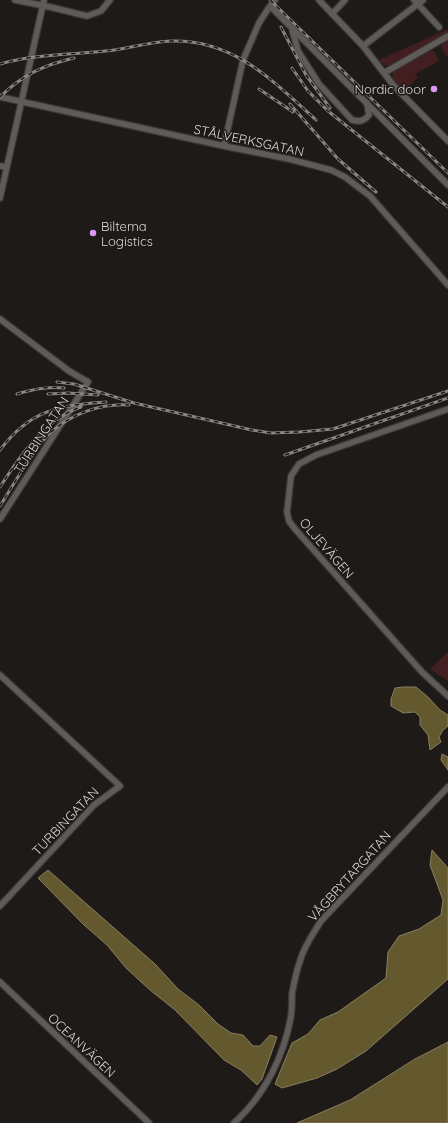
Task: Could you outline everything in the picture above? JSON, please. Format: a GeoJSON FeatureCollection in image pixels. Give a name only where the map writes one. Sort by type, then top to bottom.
{"type":"FeatureCollection","features":[{"type":"Feature","properties":{"kind":"street"},"geometry":{"type":"LineString","coordinates":[[15,0],[43,3],[50,7],[87,16],[101,11],[110,0]]}},
{"type":"Feature","properties":{"kind":"street"},"geometry":{"type":"LineString","coordinates":[[224,146],[243,60],[259,23],[275,0]]}},
{"type":"Feature","properties":{"kind":"street"},"geometry":{"type":"LineString","coordinates":[[319,0],[363,46],[394,86],[448,140]]}},
{"type":"Feature","properties":{"kind":"street"},"geometry":{"type":"LineString","coordinates":[[332,14],[345,0]]}},
{"type":"Feature","properties":{"kind":"street"},"geometry":{"type":"LineString","coordinates":[[363,46],[416,2],[423,0]]}},
{"type":"Feature","properties":{"kind":"street"},"geometry":{"type":"LineString","coordinates":[[416,2],[439,27]]}},
{"type":"Feature","properties":{"kind":"street"},"geometry":{"type":"LineString","coordinates":[[0,198],[3,167],[21,102],[43,3]]}},
{"type":"Feature","properties":{"kind":"street"},"geometry":{"type":"LineString","coordinates":[[270,6],[448,185]]}},
{"type":"Feature","properties":{"kind":"street"},"geometry":{"type":"LineString","coordinates":[[292,28],[298,51],[315,78],[352,120],[358,122],[365,120],[370,115],[367,103]]}},
{"type":"Feature","properties":{"kind":"street"},"geometry":{"type":"LineString","coordinates":[[384,73],[448,36]]}},
{"type":"Feature","properties":{"kind":"street","name":"STÅLVERKSGATAN"},"geometry":{"type":"LineString","coordinates":[[0,97],[315,165],[331,170],[345,177],[370,196],[448,285]]}},
{"type":"Feature","properties":{"kind":"street","name":"TURBINGATAN"},"geometry":{"type":"LineString","coordinates":[[0,319],[69,371],[88,382],[0,519]]}},
{"type":"Feature","properties":{"kind":"street","name":"OLJEVÄGEN"},"geometry":{"type":"LineString","coordinates":[[448,409],[309,458],[296,466],[291,476],[287,512],[292,525],[422,672],[448,696]]}},
{"type":"Feature","properties":{"kind":"street","name":"TURBINGATAN"},"geometry":{"type":"LineString","coordinates":[[0,675],[120,786],[94,805],[0,906]]}},
{"type":"Feature","properties":{"kind":"street","name":"VÅGBRYTARGATAN"},"geometry":{"type":"LineString","coordinates":[[234,1123],[255,1101],[275,1068],[284,1045],[291,1016],[292,994],[305,946],[321,921],[448,787]]}},
{"type":"Feature","properties":{"kind":"street","name":"OCEANVÄGEN"},"geometry":{"type":"LineString","coordinates":[[0,982],[149,1123]]}},
{"type":"Feature","properties":{"kind":"shaded area"},"geometry":{"type":"Polygon","coordinates":[[[448,29],[448,33],[390,65],[384,65],[379,60],[448,29]]]}},
{"type":"Feature","properties":{"kind":"shaded area"},"geometry":{"type":"Polygon","coordinates":[[[448,40],[447,57],[441,47],[442,44],[448,40]]]}},
{"type":"Feature","properties":{"kind":"shaded area"},"geometry":{"type":"Polygon","coordinates":[[[432,50],[439,61],[415,74],[418,78],[408,87],[411,91],[408,95],[394,81],[394,71],[432,50]]]}},
{"type":"Feature","properties":{"kind":"shaded area"},"geometry":{"type":"Polygon","coordinates":[[[448,652],[448,681],[430,669],[448,652]]]}},
{"type":"Feature","properties":{"kind":"shaded area"},"geometry":{"type":"Polygon","coordinates":[[[416,687],[440,710],[448,715],[448,726],[443,730],[439,737],[441,742],[430,750],[428,735],[420,725],[420,717],[415,712],[403,713],[391,706],[391,699],[395,688],[416,687]]]}},
{"type":"Feature","properties":{"kind":"shaded area"},"geometry":{"type":"Polygon","coordinates":[[[442,754],[448,757],[448,770],[441,760],[442,754]]]}},
{"type":"Feature","properties":{"kind":"shaded area"},"geometry":{"type":"Polygon","coordinates":[[[432,850],[448,868],[448,979],[366,1051],[337,1069],[317,1078],[282,1088],[275,1084],[292,1043],[308,1034],[320,1020],[338,1012],[386,978],[388,952],[399,936],[419,929],[441,915],[443,900],[430,865],[432,850]]]}},
{"type":"Feature","properties":{"kind":"shaded area"},"geometry":{"type":"Polygon","coordinates":[[[48,870],[155,964],[178,989],[199,1005],[218,1024],[231,1033],[243,1035],[253,1046],[260,1046],[270,1035],[277,1037],[262,1079],[257,1085],[241,1070],[224,1060],[175,1010],[126,968],[107,945],[83,924],[38,878],[48,870]]]}},
{"type":"Feature","properties":{"kind":"shaded area"},"geometry":{"type":"Polygon","coordinates":[[[448,1042],[448,1123],[297,1123],[350,1100],[415,1059],[448,1042]]]}},
{"type":"Feature","properties":{"kind":"railway"},"geometry":{"type":"LineString","coordinates":[[270,0],[448,173]]}},
{"type":"Feature","properties":{"kind":"railway"},"geometry":{"type":"LineString","coordinates":[[281,27],[306,75],[330,108]]}},
{"type":"Feature","properties":{"kind":"railway"},"geometry":{"type":"LineString","coordinates":[[0,64],[26,58],[113,50],[171,41],[194,42],[214,47],[251,65],[268,77],[316,120]]}},
{"type":"Feature","properties":{"kind":"railway"},"geometry":{"type":"LineString","coordinates":[[0,97],[8,89],[34,72],[53,64],[74,58]]}},
{"type":"Feature","properties":{"kind":"railway"},"geometry":{"type":"LineString","coordinates":[[292,68],[308,91],[328,111],[448,207]]}},
{"type":"Feature","properties":{"kind":"railway"},"geometry":{"type":"LineString","coordinates":[[259,89],[293,112]]}},
{"type":"Feature","properties":{"kind":"railway"},"geometry":{"type":"LineString","coordinates":[[290,104],[338,159],[376,192]]}},
{"type":"Feature","properties":{"kind":"railway"},"geometry":{"type":"LineString","coordinates":[[57,382],[74,384],[134,403],[271,433],[333,429],[448,391]]}},
{"type":"Feature","properties":{"kind":"railway"},"geometry":{"type":"LineString","coordinates":[[17,394],[40,388],[64,388]]}},
{"type":"Feature","properties":{"kind":"railway"},"geometry":{"type":"LineString","coordinates":[[48,394],[68,393],[98,395]]}},
{"type":"Feature","properties":{"kind":"railway"},"geometry":{"type":"LineString","coordinates":[[285,455],[448,398]]}},
{"type":"Feature","properties":{"kind":"railway"},"geometry":{"type":"LineString","coordinates":[[0,450],[23,426],[34,418],[47,412],[74,405],[106,402]]}},
{"type":"Feature","properties":{"kind":"railway"},"geometry":{"type":"LineString","coordinates":[[0,506],[43,440],[58,426],[77,415],[97,408],[129,405]]}},
{"type":"Feature","properties":{"kind":"railway"},"geometry":{"type":"LineString","coordinates":[[0,487],[25,451],[45,429],[56,420],[81,407]]}},
{"type":"Feature","properties":{"kind":"place","name":"Nordic door"},"geometry":{"type":"Point","coordinates":[434,89]}},
{"type":"Feature","properties":{"kind":"place","name":"Biltema Logistics"},"geometry":{"type":"Point","coordinates":[93,233]}}]}
